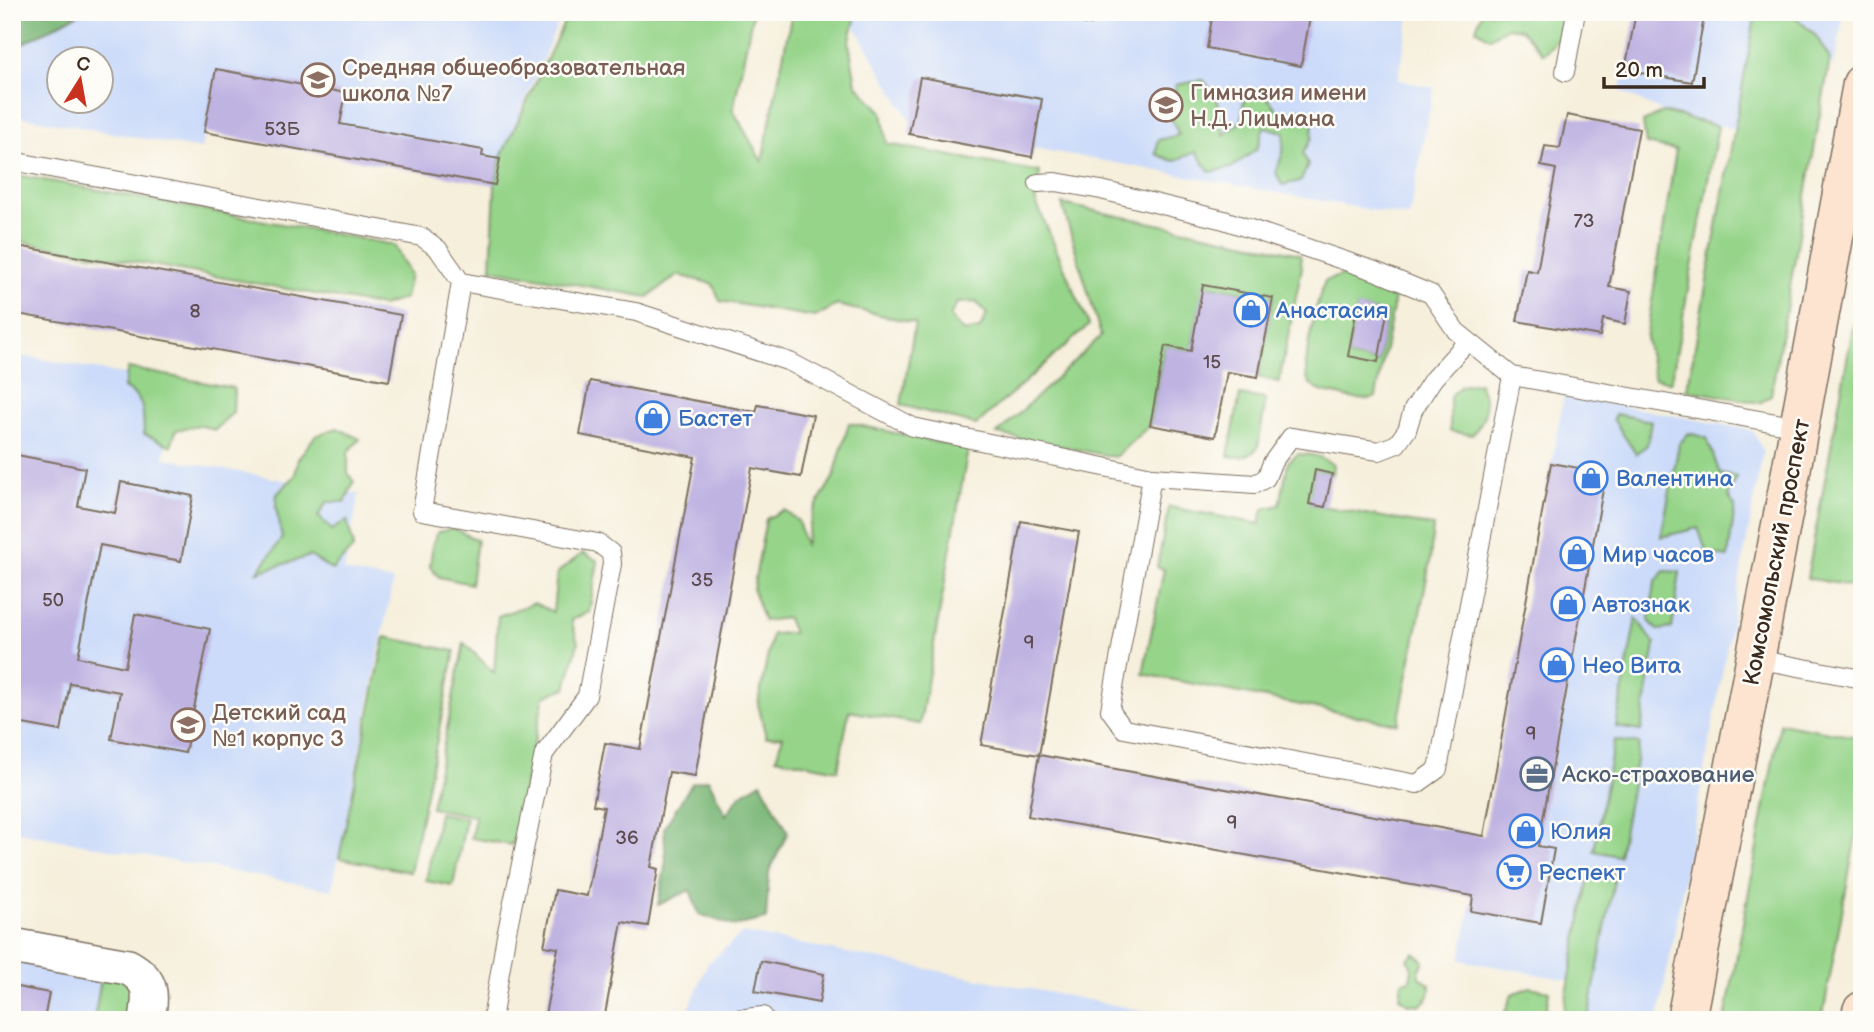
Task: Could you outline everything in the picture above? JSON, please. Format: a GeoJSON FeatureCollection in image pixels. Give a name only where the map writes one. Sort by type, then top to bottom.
{"type":"FeatureCollection","features":[{"type":"Feature","properties":{"kind":"main road","name":"Комсомольский проспект"},"geometry":{"type":"LineString","coordinates":[[1686,1020],[1862,84]]}},
{"type":"Feature","properties":{"kind":"main road"},"geometry":{"type":"LineString","coordinates":[[1860,1020],[1862,1011]]}},
{"type":"Feature","properties":{"kind":"street"},"geometry":{"type":"LineString","coordinates":[[12,946],[128,967],[141,974],[149,987],[147,1020]]}},
{"type":"Feature","properties":{"kind":"lane"},"geometry":{"type":"LineString","coordinates":[[1565,72],[1576,12]]}},
{"type":"Feature","properties":{"kind":"lane"},"geometry":{"type":"LineString","coordinates":[[12,160],[422,237],[438,249],[461,282],[422,510],[598,544],[611,553],[612,564],[587,696],[544,754],[506,936],[492,1020]]}},
{"type":"Feature","properties":{"kind":"lane"},"geometry":{"type":"LineString","coordinates":[[1038,183],[1056,182],[1101,190],[1224,220],[1375,271],[1431,295],[1467,342],[1512,376],[1799,427]]}},
{"type":"Feature","properties":{"kind":"lane"},"geometry":{"type":"LineString","coordinates":[[461,282],[636,312],[790,362],[913,427],[1152,477],[1255,484],[1266,478],[1272,463],[1291,437],[1379,451],[1397,444],[1407,430],[1413,410],[1433,379],[1467,342]]}},
{"type":"Feature","properties":{"kind":"lane"},"geometry":{"type":"LineString","coordinates":[[1152,477],[1110,710],[1124,729],[1417,783],[1438,769],[1512,376]]}},
{"type":"Feature","properties":{"kind":"lane"},"geometry":{"type":"LineString","coordinates":[[1756,659],[1862,679]]}},
{"type":"Feature","properties":{"kind":"lane"},"geometry":{"type":"LineString","coordinates":[[729,1020],[763,1016]]}},
{"type":"Feature","properties":{"kind":"shaded area","name":"Средняя общеобразовательная школа №7"},"geometry":{"type":"Polygon","coordinates":[[[12,12],[563,12],[500,159],[495,185],[205,132],[201,149],[12,115],[12,12]]]}},
{"type":"Feature","properties":{"kind":"shaded area","name":"Гимназия имени Н.Д. Лицмана"},"geometry":{"type":"Polygon","coordinates":[[[846,12],[1410,12],[1398,80],[1434,88],[1409,217],[1034,148],[1032,157],[909,134],[911,122],[846,12]]]}},
{"type":"Feature","properties":{"kind":"shaded area"},"geometry":{"type":"Polygon","coordinates":[[[1705,12],[1756,12],[1735,129],[1663,112],[1620,91],[1625,70],[1691,82],[1705,12]]]}},
{"type":"Feature","properties":{"kind":"shaded area"},"geometry":{"type":"Polygon","coordinates":[[[1790,12],[1844,12],[1834,68],[1816,36],[1790,12]]]}},
{"type":"Feature","properties":{"kind":"shaded area","name":"Детский сад №1 корпус 3"},"geometry":{"type":"Polygon","coordinates":[[[12,354],[178,384],[164,458],[359,494],[344,571],[393,581],[332,890],[12,831],[12,354]]]}},
{"type":"Feature","properties":{"kind":"shaded area"},"geometry":{"type":"Polygon","coordinates":[[[1564,395],[1746,429],[1754,432],[1763,452],[1658,1020],[1562,1020],[1569,980],[1460,960],[1484,836],[1539,845],[1598,516],[1544,505],[1564,395]]]}},
{"type":"Feature","properties":{"kind":"shaded area"},"geometry":{"type":"Polygon","coordinates":[[[743,933],[1192,1020],[674,1020],[676,1007],[689,1009],[707,964],[743,933]]]}},
{"type":"Feature","properties":{"kind":"shaded area"},"geometry":{"type":"Polygon","coordinates":[[[12,953],[103,967],[134,1020],[44,1020],[49,993],[12,986],[12,953]]]}},
{"type":"Feature","properties":{"kind":"green space"},"geometry":{"type":"Polygon","coordinates":[[[12,12],[82,12],[12,49],[12,12]]]}},
{"type":"Feature","properties":{"kind":"green space"},"geometry":{"type":"Polygon","coordinates":[[[569,12],[753,12],[733,110],[762,162],[792,12],[857,12],[849,43],[856,84],[882,112],[887,144],[1040,172],[1035,200],[1089,325],[976,425],[901,405],[915,323],[837,305],[815,317],[720,301],[713,284],[678,275],[648,297],[491,269],[495,185],[500,159],[569,12]],[[976,302],[957,303],[950,316],[963,332],[980,329],[987,314],[976,302]]]}},
{"type":"Feature","properties":{"kind":"green space"},"geometry":{"type":"Polygon","coordinates":[[[1482,12],[1564,12],[1558,39],[1543,54],[1521,29],[1507,27],[1490,38],[1476,29],[1482,12]]]}},
{"type":"Feature","properties":{"kind":"green space"},"geometry":{"type":"Polygon","coordinates":[[[1756,12],[1790,12],[1816,36],[1830,59],[1771,395],[1760,403],[1687,390],[1756,12]]]}},
{"type":"Feature","properties":{"kind":"green space"},"geometry":{"type":"Polygon","coordinates":[[[1203,80],[1217,97],[1224,135],[1242,120],[1244,98],[1266,96],[1284,118],[1298,110],[1313,119],[1312,138],[1303,153],[1308,165],[1301,181],[1282,185],[1276,172],[1283,153],[1284,132],[1264,127],[1257,149],[1231,168],[1210,172],[1196,152],[1173,161],[1156,154],[1158,140],[1179,135],[1171,117],[1176,85],[1203,80]]]}},
{"type":"Feature","properties":{"kind":"green space"},"geometry":{"type":"Polygon","coordinates":[[[1663,112],[1718,126],[1671,382],[1654,378],[1646,338],[1676,150],[1646,144],[1643,122],[1663,112]]]}},
{"type":"Feature","properties":{"kind":"green space"},"geometry":{"type":"Polygon","coordinates":[[[12,174],[394,245],[410,275],[405,298],[382,306],[12,240],[12,174]]]}},
{"type":"Feature","properties":{"kind":"green space"},"geometry":{"type":"Polygon","coordinates":[[[1062,204],[1300,254],[1302,267],[1279,382],[1258,377],[1273,298],[1204,285],[1191,351],[1165,347],[1150,425],[1115,457],[997,434],[1101,336],[1062,204]]]}},
{"type":"Feature","properties":{"kind":"green space"},"geometry":{"type":"Polygon","coordinates":[[[1342,275],[1385,289],[1395,297],[1376,397],[1362,399],[1330,394],[1309,382],[1306,363],[1308,348],[1325,281],[1342,275]],[[1357,308],[1348,356],[1378,362],[1387,313],[1357,308]]]}},
{"type":"Feature","properties":{"kind":"green space"},"geometry":{"type":"Polygon","coordinates":[[[1862,278],[1862,588],[1807,578],[1862,278]]]}},
{"type":"Feature","properties":{"kind":"green space"},"geometry":{"type":"Polygon","coordinates":[[[128,368],[234,388],[233,412],[215,430],[199,425],[176,430],[171,446],[144,434],[140,402],[124,388],[128,368]]]}},
{"type":"Feature","properties":{"kind":"green space"},"geometry":{"type":"Polygon","coordinates":[[[1479,383],[1485,405],[1481,422],[1472,435],[1450,431],[1450,396],[1461,386],[1479,383]]]}},
{"type":"Feature","properties":{"kind":"green space"},"geometry":{"type":"Polygon","coordinates":[[[1240,395],[1266,399],[1258,447],[1244,456],[1228,456],[1240,395]]]}},
{"type":"Feature","properties":{"kind":"green space"},"geometry":{"type":"Polygon","coordinates":[[[1616,414],[1651,421],[1647,445],[1636,454],[1613,419],[1616,414]]]}},
{"type":"Feature","properties":{"kind":"green space"},"geometry":{"type":"Polygon","coordinates":[[[849,423],[968,449],[920,724],[849,711],[838,770],[776,758],[783,736],[766,737],[758,704],[772,634],[793,633],[787,618],[764,621],[753,590],[766,519],[784,510],[798,521],[805,545],[813,512],[834,476],[849,423]]]}},
{"type":"Feature","properties":{"kind":"green space"},"geometry":{"type":"Polygon","coordinates":[[[337,428],[360,439],[348,452],[348,473],[354,482],[345,502],[327,502],[318,516],[332,530],[347,520],[354,547],[332,570],[310,556],[258,572],[282,538],[276,507],[277,494],[295,476],[298,459],[315,436],[337,428]]]}},
{"type":"Feature","properties":{"kind":"green space"},"geometry":{"type":"Polygon","coordinates":[[[1689,433],[1707,438],[1720,474],[1737,477],[1728,496],[1735,506],[1728,557],[1707,553],[1698,528],[1661,537],[1679,444],[1689,433]]]}},
{"type":"Feature","properties":{"kind":"green space"},"geometry":{"type":"Polygon","coordinates":[[[1298,454],[1316,456],[1333,465],[1332,474],[1315,471],[1310,504],[1433,526],[1430,562],[1398,724],[1143,674],[1164,569],[1157,567],[1169,507],[1260,524],[1263,509],[1280,505],[1288,462],[1298,454]]]}},
{"type":"Feature","properties":{"kind":"green space"},"geometry":{"type":"Polygon","coordinates":[[[453,528],[477,540],[471,584],[439,577],[430,567],[433,542],[438,532],[453,528]]]}},
{"type":"Feature","properties":{"kind":"green space"},"geometry":{"type":"Polygon","coordinates":[[[583,553],[598,561],[589,612],[571,620],[578,643],[566,688],[544,696],[512,845],[471,838],[475,816],[431,808],[464,643],[494,673],[498,616],[534,603],[553,612],[557,573],[583,553]]]}},
{"type":"Feature","properties":{"kind":"green space"},"geometry":{"type":"Polygon","coordinates":[[[1664,571],[1680,572],[1672,628],[1658,630],[1649,621],[1655,583],[1664,571]]]}},
{"type":"Feature","properties":{"kind":"green space"},"geometry":{"type":"Polygon","coordinates":[[[1636,618],[1655,644],[1641,731],[1616,727],[1636,618]]]}},
{"type":"Feature","properties":{"kind":"green space"},"geometry":{"type":"Polygon","coordinates":[[[385,637],[455,651],[410,872],[339,858],[385,637]]]}},
{"type":"Feature","properties":{"kind":"green space"},"geometry":{"type":"Polygon","coordinates":[[[1780,723],[1862,738],[1862,803],[1822,1020],[1725,1020],[1780,723]]]}},
{"type":"Feature","properties":{"kind":"green space"},"geometry":{"type":"Polygon","coordinates":[[[1614,740],[1639,744],[1619,856],[1594,851],[1614,740]]]}},
{"type":"Feature","properties":{"kind":"green space"},"geometry":{"type":"Polygon","coordinates":[[[708,779],[726,815],[740,795],[761,782],[788,832],[769,872],[766,919],[734,926],[699,914],[690,890],[658,905],[666,861],[664,828],[692,783],[708,779]]]}},
{"type":"Feature","properties":{"kind":"green space"},"geometry":{"type":"Polygon","coordinates":[[[439,813],[466,818],[453,886],[426,881],[439,813]]]}},
{"type":"Feature","properties":{"kind":"green space"},"geometry":{"type":"Polygon","coordinates":[[[1590,871],[1615,875],[1588,1020],[1562,1020],[1590,871]]]}},
{"type":"Feature","properties":{"kind":"green space"},"geometry":{"type":"Polygon","coordinates":[[[1414,953],[1424,961],[1419,971],[1420,977],[1430,985],[1429,996],[1421,1005],[1408,1004],[1400,997],[1402,982],[1410,980],[1412,969],[1408,959],[1414,953]]]}},
{"type":"Feature","properties":{"kind":"green space"},"geometry":{"type":"Polygon","coordinates":[[[103,967],[137,980],[134,1020],[94,1020],[103,967]]]}},
{"type":"Feature","properties":{"kind":"green space"},"geometry":{"type":"Polygon","coordinates":[[[1530,987],[1549,991],[1545,1020],[1502,1020],[1512,994],[1530,987]]]}},
{"type":"Feature","properties":{"kind":"building"},"geometry":{"type":"Polygon","coordinates":[[[482,12],[531,12],[529,22],[482,12]]]}},
{"type":"Feature","properties":{"kind":"building"},"geometry":{"type":"Polygon","coordinates":[[[1028,12],[1093,12],[1091,25],[1028,12]]]}},
{"type":"Feature","properties":{"kind":"building"},"geometry":{"type":"Polygon","coordinates":[[[1213,12],[1242,17],[1243,12],[1311,12],[1301,66],[1207,48],[1213,12]]]}},
{"type":"Feature","properties":{"kind":"building"},"geometry":{"type":"Polygon","coordinates":[[[1636,12],[1705,12],[1692,82],[1625,70],[1636,12]]]}},
{"type":"Feature","properties":{"kind":"building"},"geometry":{"type":"Polygon","coordinates":[[[216,69],[346,93],[340,124],[483,150],[482,156],[500,159],[495,185],[204,132],[216,69]]]}},
{"type":"Feature","properties":{"kind":"building"},"geometry":{"type":"Polygon","coordinates":[[[920,77],[1042,99],[1032,157],[909,134],[920,77]]]}},
{"type":"Feature","properties":{"kind":"building"},"geometry":{"type":"Polygon","coordinates":[[[1567,115],[1639,129],[1609,287],[1631,291],[1625,324],[1603,319],[1600,336],[1517,321],[1527,270],[1537,272],[1556,169],[1541,166],[1545,146],[1560,148],[1567,115]]]}},
{"type":"Feature","properties":{"kind":"building"},"geometry":{"type":"Polygon","coordinates":[[[12,245],[401,315],[389,381],[12,313],[12,245]]]}},
{"type":"Feature","properties":{"kind":"building"},"geometry":{"type":"Polygon","coordinates":[[[1203,285],[1273,298],[1258,377],[1227,372],[1215,437],[1150,425],[1165,346],[1191,351],[1203,285]]]}},
{"type":"Feature","properties":{"kind":"building"},"geometry":{"type":"Polygon","coordinates":[[[1357,307],[1387,313],[1378,362],[1348,356],[1357,307]]]}},
{"type":"Feature","properties":{"kind":"building"},"geometry":{"type":"Polygon","coordinates":[[[590,381],[756,412],[758,405],[813,415],[801,477],[752,468],[695,776],[669,772],[651,867],[658,869],[648,926],[622,922],[604,1020],[544,1020],[558,948],[544,946],[555,890],[587,896],[604,807],[593,805],[605,743],[640,749],[695,457],[580,435],[590,381]]]}},
{"type":"Feature","properties":{"kind":"building"},"geometry":{"type":"Polygon","coordinates":[[[12,454],[85,468],[78,506],[115,513],[121,482],[193,496],[181,561],[100,545],[78,657],[125,667],[135,614],[210,629],[185,753],[111,739],[120,692],[70,683],[61,731],[12,722],[12,616],[19,584],[12,583],[12,454]]]}},
{"type":"Feature","properties":{"kind":"building"},"geometry":{"type":"Polygon","coordinates":[[[1551,463],[1606,473],[1538,846],[1554,849],[1541,923],[1471,911],[1473,896],[1028,816],[1039,755],[1484,836],[1551,463]]]}},
{"type":"Feature","properties":{"kind":"building"},"geometry":{"type":"Polygon","coordinates":[[[1315,470],[1332,474],[1325,507],[1309,504],[1315,470]]]}},
{"type":"Feature","properties":{"kind":"building"},"geometry":{"type":"Polygon","coordinates":[[[1021,521],[1079,532],[1039,755],[981,745],[1021,521]]]}},
{"type":"Feature","properties":{"kind":"building"},"geometry":{"type":"Polygon","coordinates":[[[761,961],[824,974],[819,1003],[755,991],[761,961]]]}},
{"type":"Feature","properties":{"kind":"building"},"geometry":{"type":"Polygon","coordinates":[[[12,986],[49,993],[44,1020],[12,1020],[12,986]]]}},
{"type":"Feature","properties":{"kind":"place","name":"Средняя общеобразовательная школа №7"},"geometry":{"type":"Point","coordinates":[318,80]}},
{"type":"Feature","properties":{"kind":"place","name":"Гимназия имени Н.Д. Лицмана"},"geometry":{"type":"Point","coordinates":[1166,105]}},
{"type":"Feature","properties":{"kind":"place","name":"Анастасия"},"geometry":{"type":"Point","coordinates":[1251,310]}},
{"type":"Feature","properties":{"kind":"place","name":"Бастет"},"geometry":{"type":"Point","coordinates":[653,418]}},
{"type":"Feature","properties":{"kind":"place","name":"Валентина"},"geometry":{"type":"Point","coordinates":[1591,478]}},
{"type":"Feature","properties":{"kind":"place","name":"Мир часов"},"geometry":{"type":"Point","coordinates":[1577,554]}},
{"type":"Feature","properties":{"kind":"place","name":"Автознак"},"geometry":{"type":"Point","coordinates":[1568,604]}},
{"type":"Feature","properties":{"kind":"place","name":"Нео Вита"},"geometry":{"type":"Point","coordinates":[1557,665]}},
{"type":"Feature","properties":{"kind":"place","name":"Детский сад №1 корпус 3"},"geometry":{"type":"Point","coordinates":[188,725]}},
{"type":"Feature","properties":{"kind":"place","name":"Аско-страхование"},"geometry":{"type":"Point","coordinates":[1537,774]}},
{"type":"Feature","properties":{"kind":"place","name":"Юлия"},"geometry":{"type":"Point","coordinates":[1526,831]}},
{"type":"Feature","properties":{"kind":"place","name":"Респект"},"geometry":{"type":"Point","coordinates":[1514,872]}}]}
